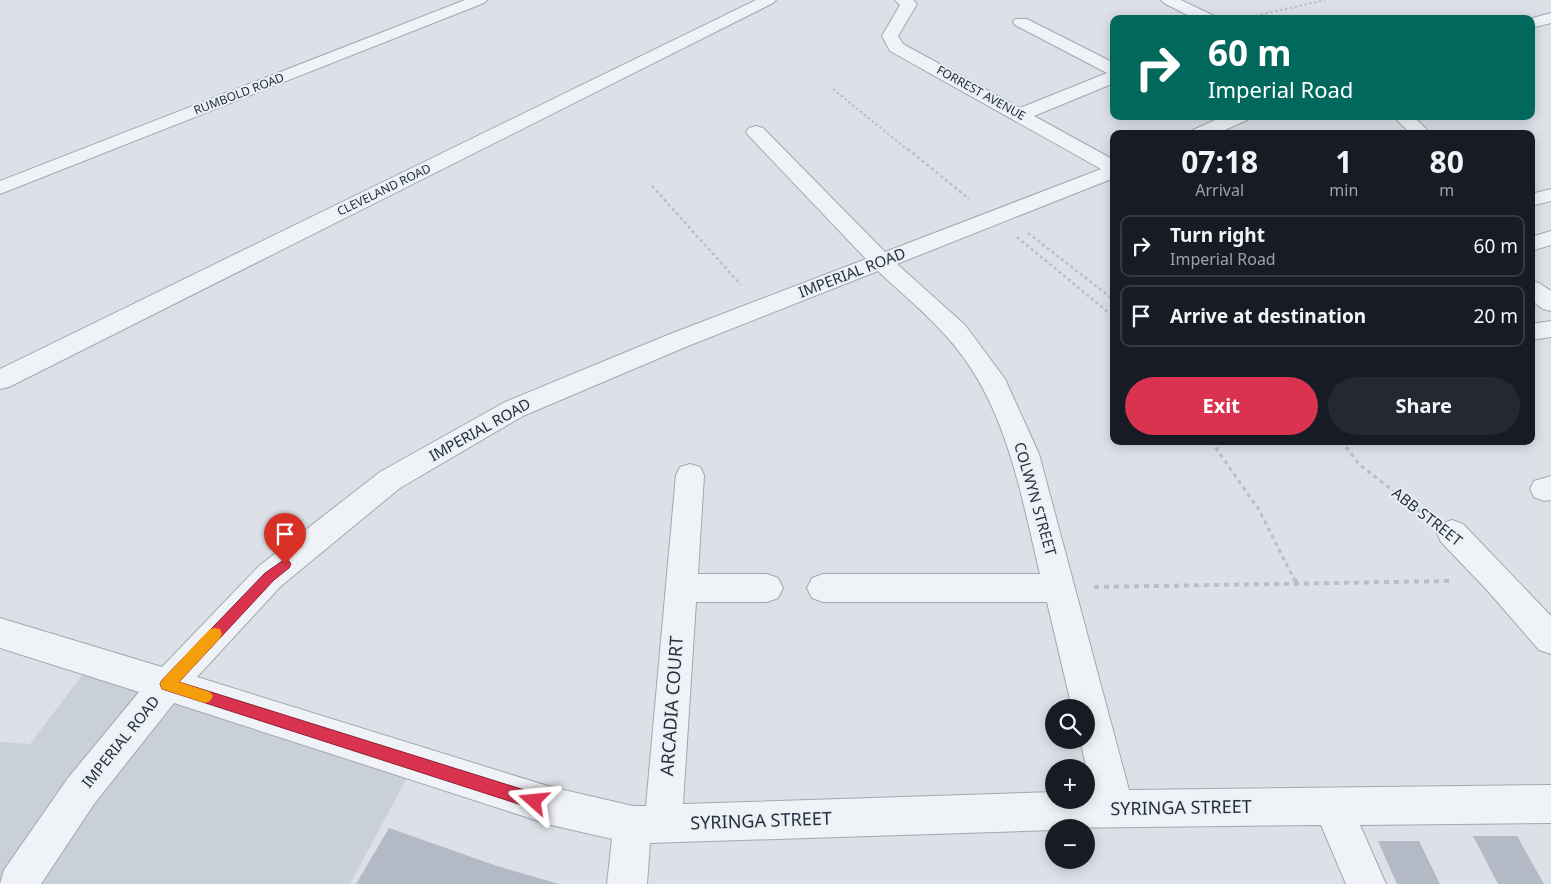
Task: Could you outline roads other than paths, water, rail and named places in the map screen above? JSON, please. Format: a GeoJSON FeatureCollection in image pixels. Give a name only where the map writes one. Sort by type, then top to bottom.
{"type":"FeatureCollection","features":[{"type":"Feature","properties":{"kind":"street","name":"CLEVELAND ROAD"},"geometry":{"type":"LineString","coordinates":[[0,380],[768,0]]}},
{"type":"Feature","properties":{"kind":"street","name":"FORREST AVENUE"},"geometry":{"type":"LineString","coordinates":[[903,0],[909,4],[890,36],[896,47],[1020,115],[1110,168]]}},
{"type":"Feature","properties":{"kind":"street"},"geometry":{"type":"LineString","coordinates":[[1169,0],[1209,15]]}},
{"type":"Feature","properties":{"kind":"street"},"geometry":{"type":"LineString","coordinates":[[1197,0],[1212,15]]}},
{"type":"Feature","properties":{"kind":"street","name":"RUMBOLD ROAD"},"geometry":{"type":"LineString","coordinates":[[0,188],[467,2]]}},
{"type":"Feature","properties":{"kind":"street"},"geometry":{"type":"LineString","coordinates":[[1535,22],[1551,18]]}},
{"type":"Feature","properties":{"kind":"street"},"geometry":{"type":"LineString","coordinates":[[1021,22],[1110,68]]}},
{"type":"Feature","properties":{"kind":"street"},"geometry":{"type":"LineString","coordinates":[[1020,115],[1110,79]]}},
{"type":"Feature","properties":{"kind":"street"},"geometry":{"type":"LineString","coordinates":[[1209,130],[1231,120]]}},
{"type":"Feature","properties":{"kind":"street"},"geometry":{"type":"LineString","coordinates":[[1406,120],[1418,130]]}},
{"type":"Feature","properties":{"kind":"street","name":"COLWYN STREET"},"geometry":{"type":"LineString","coordinates":[[756,132],[882,262],[956,331],[996,386],[1025,454],[1115,809]]}},
{"type":"Feature","properties":{"kind":"street","name":"IMPERIAL ROAD"},"geometry":{"type":"LineString","coordinates":[[18,884],[82,791],[167,684],[270,576],[390,480],[514,408],[761,308],[1110,172]]}},
{"type":"Feature","properties":{"kind":"street"},"geometry":{"type":"LineString","coordinates":[[1535,199],[1551,195]]}},
{"type":"Feature","properties":{"kind":"street"},"geometry":{"type":"LineString","coordinates":[[1535,243],[1551,238]]}},
{"type":"Feature","properties":{"kind":"street"},"geometry":{"type":"LineString","coordinates":[[1535,291],[1551,303]]}},
{"type":"Feature","properties":{"kind":"street"},"geometry":{"type":"LineString","coordinates":[[1535,331],[1551,329]]}},
{"type":"Feature","properties":{"kind":"street","name":"ARCADIA COURT"},"geometry":{"type":"LineString","coordinates":[[627,884],[648,825],[681,588],[690,475]]}},
{"type":"Feature","properties":{"kind":"street","name":"ABB STREET"},"geometry":{"type":"LineString","coordinates":[[1452,533],[1498,580],[1551,639]]}},
{"type":"Feature","properties":{"kind":"street"},"geometry":{"type":"LineString","coordinates":[[681,588],[768,588]]}},
{"type":"Feature","properties":{"kind":"street"},"geometry":{"type":"LineString","coordinates":[[823,588],[1059,588]]}},
{"type":"Feature","properties":{"kind":"street","name":"SYRINGA STREET"},"geometry":{"type":"LineString","coordinates":[[0,633],[550,806],[648,825],[1115,809],[1551,804]]}},
{"type":"Feature","properties":{"kind":"street"},"geometry":{"type":"LineString","coordinates":[[1332,806],[1366,884]]}}]}
